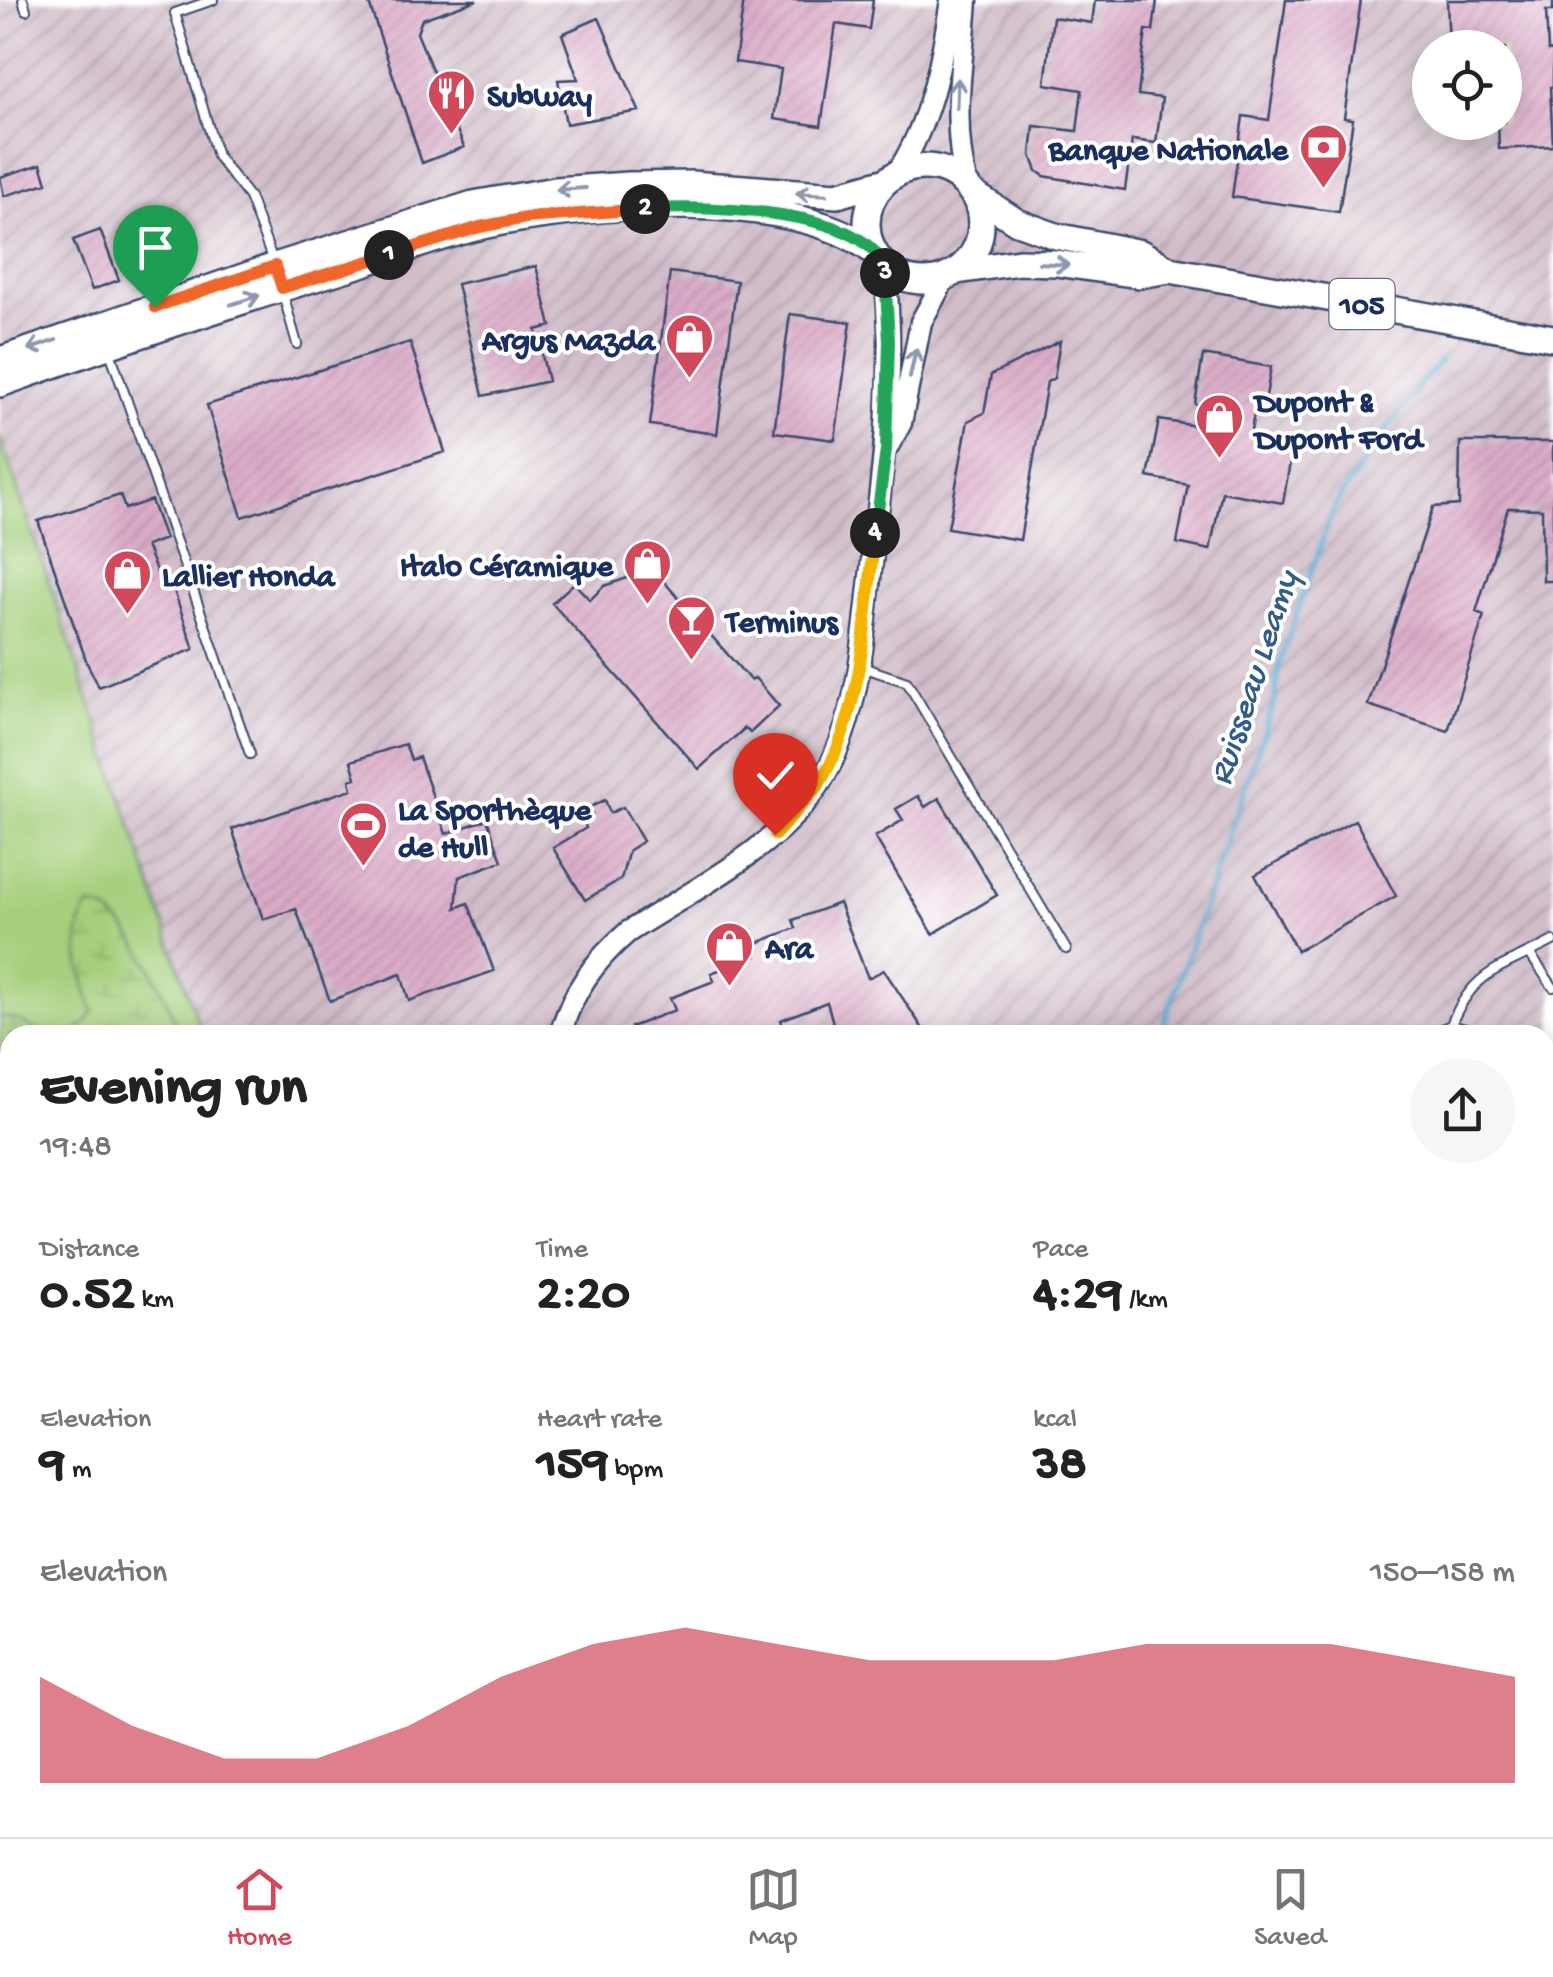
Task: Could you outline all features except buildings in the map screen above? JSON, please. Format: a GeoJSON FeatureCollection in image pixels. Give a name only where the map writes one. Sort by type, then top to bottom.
{"type":"FeatureCollection","features":[{"type":"Feature","properties":{"kind":"main road","name":"105"},"geometry":{"type":"LineString","coordinates":[[1,372],[278,277],[432,214],[555,190],[690,184],[837,194],[925,166],[940,168],[1030,226],[1056,236],[1141,253],[1170,270]]}},
{"type":"Feature","properties":{"kind":"main road"},"geometry":{"type":"LineString","coordinates":[[879,259],[867,234],[867,216],[872,198],[890,178]]}},
{"type":"Feature","properties":{"kind":"main road"},"geometry":{"type":"LineString","coordinates":[[951,274],[970,259],[982,227],[970,189]]}},
{"type":"Feature","properties":{"kind":"main road","name":"105"},"geometry":{"type":"LineString","coordinates":[[278,277],[480,227],[599,210],[712,207],[779,214],[845,232],[906,279],[932,281],[1019,262],[1056,262],[1139,275],[1170,270],[1553,338]]}},
{"type":"Feature","properties":{"kind":"street"},"geometry":{"type":"LineString","coordinates":[[890,178],[910,153],[936,85],[951,0]]}},
{"type":"Feature","properties":{"kind":"street"},"geometry":{"type":"LineString","coordinates":[[967,0],[956,120],[970,189]]}},
{"type":"Feature","properties":{"kind":"street"},"geometry":{"type":"LineString","coordinates":[[564,1025],[582,981],[609,948],[760,847],[802,808],[825,775],[845,730],[858,665],[886,450],[889,341],[879,259]]}},
{"type":"Feature","properties":{"kind":"street"},"geometry":{"type":"LineString","coordinates":[[886,450],[902,423],[921,322],[951,274]]}},
{"type":"Feature","properties":{"kind":"lane"},"geometry":{"type":"LineString","coordinates":[[22,0],[26,10]]}},
{"type":"Feature","properties":{"kind":"lane"},"geometry":{"type":"LineString","coordinates":[[214,0],[175,13],[218,156],[249,197],[298,344]]}},
{"type":"Feature","properties":{"kind":"lane"},"geometry":{"type":"LineString","coordinates":[[104,336],[250,754]]}},
{"type":"Feature","properties":{"kind":"lane"},"geometry":{"type":"LineString","coordinates":[[858,665],[906,682],[1066,949]]}},
{"type":"Feature","properties":{"kind":"lane"},"geometry":{"type":"LineString","coordinates":[[1451,1025],[1472,986],[1553,941]]}},
{"type":"Feature","properties":{"kind":"lane"},"geometry":{"type":"LineString","coordinates":[[1529,954],[1553,987]]}},
{"type":"Feature","properties":{"kind":"shaded area"},"geometry":{"type":"Polygon","coordinates":[[[0,0],[1553,0],[1553,1025],[199,1025],[0,437],[0,0]]]}},
{"type":"Feature","properties":{"kind":"green space"},"geometry":{"type":"Polygon","coordinates":[[[0,437],[199,1025],[176,1025],[89,906],[78,944],[93,1011],[88,1021],[83,1025],[26,1025],[0,1017],[0,437]]]}},
{"type":"Feature","properties":{"kind":"green space"},"geometry":{"type":"Polygon","coordinates":[[[89,906],[120,922],[146,958],[176,1025],[83,1025],[93,1011],[78,944],[89,906]]]}},
{"type":"Feature","properties":{"kind":"green space"},"geometry":{"type":"Polygon","coordinates":[[[0,1017],[26,1025],[0,1025],[0,1017]]]}},
{"type":"Feature","properties":{"kind":"waterway","name":"Ruisseau Leamy"},"geometry":{"type":"LineString","coordinates":[[1163,1025],[1276,697],[1278,667],[1334,507],[1372,448],[1440,360]]}},
{"type":"Feature","properties":{"kind":"place","name":"Subway"},"geometry":{"type":"Point","coordinates":[452,136]}},
{"type":"Feature","properties":{"kind":"place","name":"Banque Nationale"},"geometry":{"type":"Point","coordinates":[1323,190]}},
{"type":"Feature","properties":{"kind":"place","name":"Argus Mazda"},"geometry":{"type":"Point","coordinates":[690,380]}},
{"type":"Feature","properties":{"kind":"place","name":"Dupont & Dupont Ford"},"geometry":{"type":"Point","coordinates":[1220,460]}},
{"type":"Feature","properties":{"kind":"place","name":"Italo Céramique"},"geometry":{"type":"Point","coordinates":[648,606]}},
{"type":"Feature","properties":{"kind":"place","name":"Lallier Honda"},"geometry":{"type":"Point","coordinates":[127,616]}},
{"type":"Feature","properties":{"kind":"place","name":"Terminus"},"geometry":{"type":"Point","coordinates":[691,662]}},
{"type":"Feature","properties":{"kind":"place","name":"La Sporthèque de Hull"},"geometry":{"type":"Point","coordinates":[363,868]}},
{"type":"Feature","properties":{"kind":"place","name":"Ara"},"geometry":{"type":"Point","coordinates":[730,988]}},
{"type":"Feature","properties":{"kind":"route"},"geometry":{"type":"LineString","coordinates":[[155,307],[275,266],[282,288],[480,227],[599,210],[712,207],[779,214],[845,232],[874,252],[884,265],[889,324],[886,450],[852,702],[845,730],[825,775],[790,822],[775,835]]}}]}
